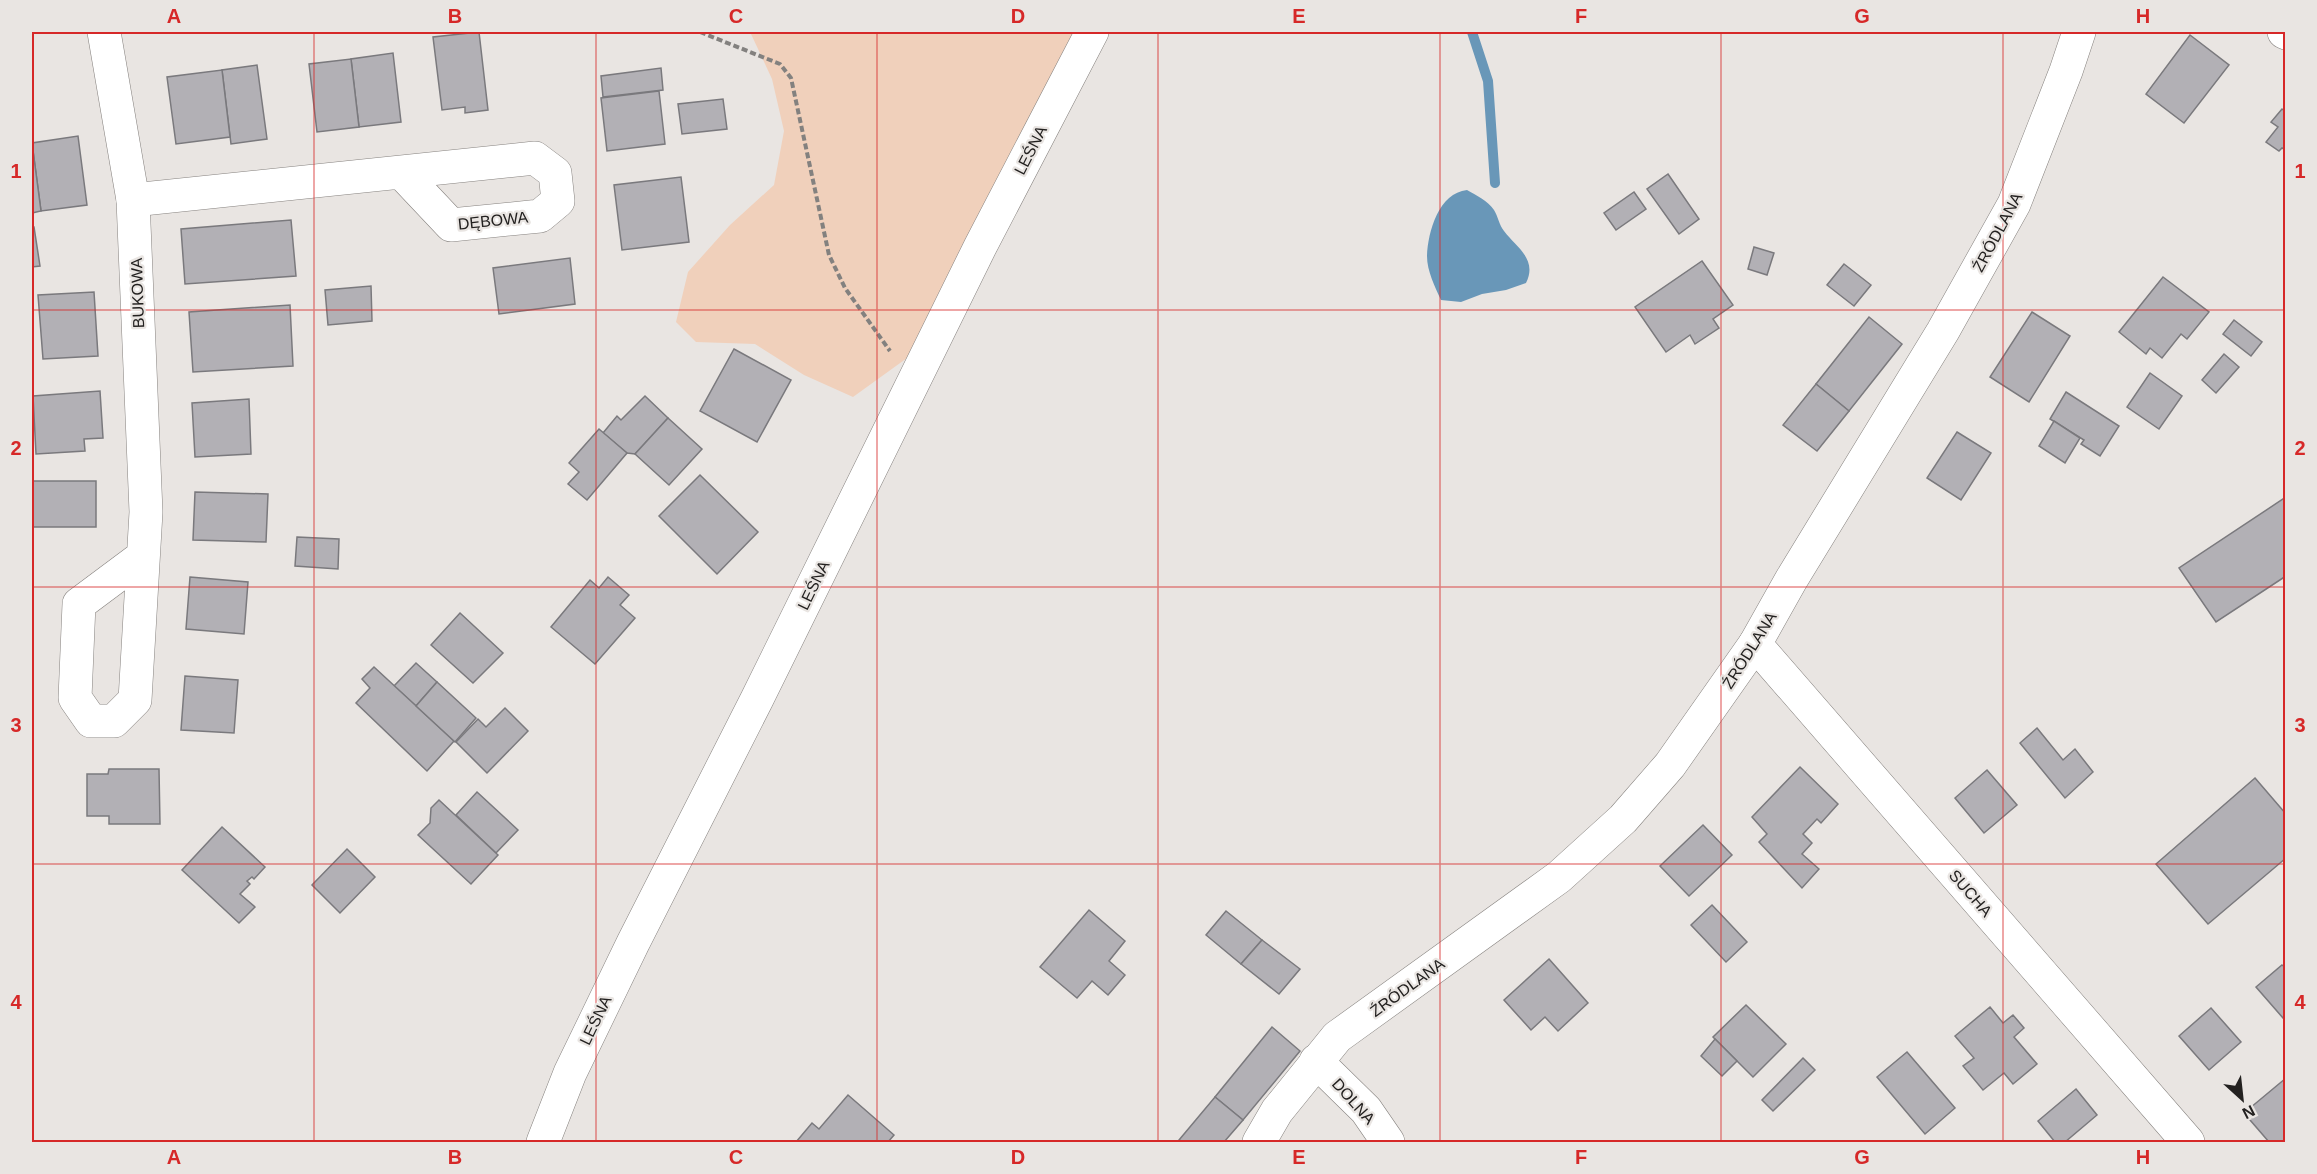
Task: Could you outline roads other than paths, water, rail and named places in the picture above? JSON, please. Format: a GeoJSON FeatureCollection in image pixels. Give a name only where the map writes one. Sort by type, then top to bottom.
{"type":"FeatureCollection","features":[{"type":"Feature","properties":{"kind":"street","name":"BUKOWA"},"geometry":{"type":"LineString","coordinates":[[104,32],[133,200],[146,512],[142,557]]}},
{"type":"Feature","properties":{"kind":"street","name":"LEŚNA"},"geometry":{"type":"LineString","coordinates":[[543,1143],[570,1073],[633,943],[757,699],[980,247],[1092,32]]}},
{"type":"Feature","properties":{"kind":"street","name":"ŹRÓDLANA"},"geometry":{"type":"LineString","coordinates":[[1259,1143],[1277,1111],[1337,1037],[1550,883],[1623,819],[1670,765],[1755,644],[1791,580],[1943,331],[2014,204],[2079,32]]}},
{"type":"Feature","properties":{"kind":"street"},"geometry":{"type":"LineString","coordinates":[[133,200],[401,172]]}},
{"type":"Feature","properties":{"kind":"street","name":"SUCHA"},"geometry":{"type":"LineString","coordinates":[[1755,644],[2188,1143]]}},
{"type":"Feature","properties":{"kind":"street","name":"DOLNA"},"geometry":{"type":"LineString","coordinates":[[1316,1061],[1366,1110],[1388,1143]]}},
{"type":"Feature","properties":{"kind":"water"},"geometry":{"type":"Polygon","coordinates":[[[1467,190],[1485,201],[1494,210],[1502,229],[1524,254],[1529,267],[1529,275],[1526,283],[1506,290],[1482,294],[1461,302],[1441,300],[1428,267],[1430,236],[1442,206],[1449,198],[1467,190]]]}},
{"type":"Feature","properties":{"kind":"waterway"},"geometry":{"type":"LineString","coordinates":[[1472,32],[1488,81],[1495,183]]}}]}
